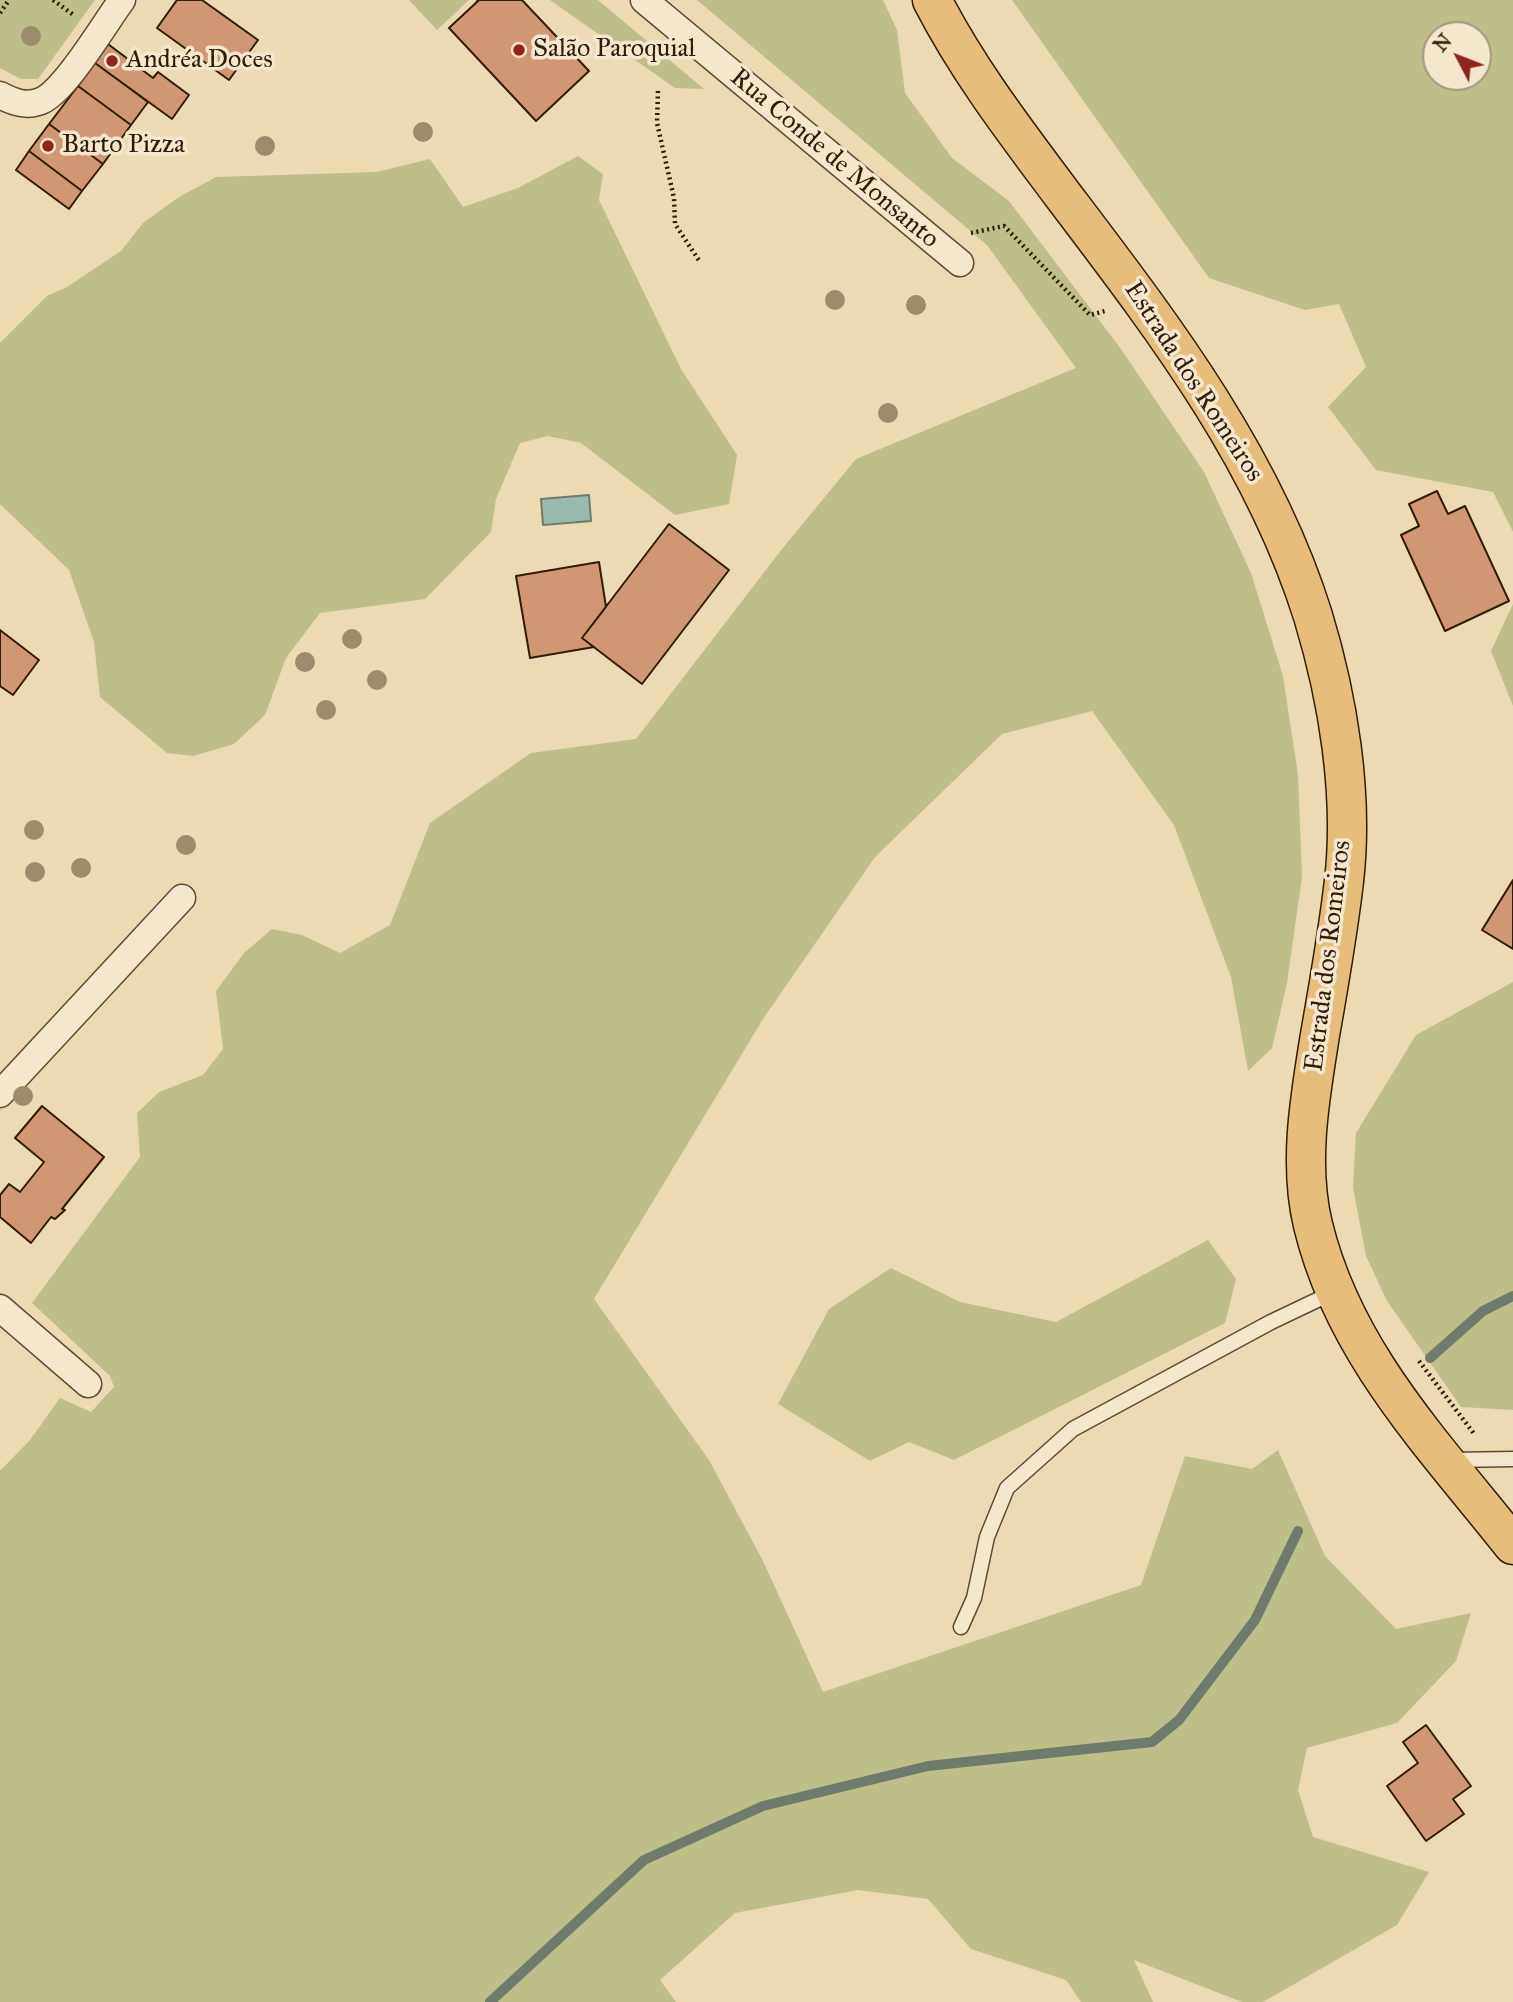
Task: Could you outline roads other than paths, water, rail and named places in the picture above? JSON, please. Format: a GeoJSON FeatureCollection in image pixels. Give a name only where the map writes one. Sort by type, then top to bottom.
{"type":"FeatureCollection","features":[{"type":"Feature","properties":{"kind":"main road","name":"Estrada dos Romeiros"},"geometry":{"type":"LineString","coordinates":[[932,0],[978,82],[1144,302],[1225,421],[1268,498],[1294,557],[1315,621],[1340,732],[1345,810],[1345,874],[1308,1109],[1307,1182],[1312,1223],[1334,1292],[1351,1329],[1379,1375],[1513,1545]]}},
{"type":"Feature","properties":{"kind":"street"},"geometry":{"type":"LineString","coordinates":[[0,95],[13,102],[29,104],[43,101],[68,76],[121,0]]}},
{"type":"Feature","properties":{"kind":"street","name":"Rua Conde de Monsanto"},"geometry":{"type":"LineString","coordinates":[[644,0],[960,263]]}},
{"type":"Feature","properties":{"kind":"street"},"geometry":{"type":"LineString","coordinates":[[0,1094],[182,898]]}},
{"type":"Feature","properties":{"kind":"street"},"geometry":{"type":"LineString","coordinates":[[0,1308],[88,1384]]}},
{"type":"Feature","properties":{"kind":"lane"},"geometry":{"type":"LineString","coordinates":[[961,1626],[974,1598],[987,1537],[1007,1488],[1073,1429],[1271,1322],[1334,1292]]}},
{"type":"Feature","properties":{"kind":"lane"},"geometry":{"type":"LineString","coordinates":[[1446,1460],[1513,1459]]}},
{"type":"Feature","properties":{"kind":"water"},"geometry":{"type":"Polygon","coordinates":[[[589,495],[591,521],[543,525],[541,499],[589,495]]]}},
{"type":"Feature","properties":{"kind":"waterway"},"geometry":{"type":"LineString","coordinates":[[1430,1358],[1483,1311],[1513,1296]]}},
{"type":"Feature","properties":{"kind":"waterway"},"geometry":{"type":"LineString","coordinates":[[490,2002],[644,1860],[763,1806],[928,1766],[1152,1742],[1179,1720],[1255,1620],[1298,1531]]}},
{"type":"Feature","properties":{"kind":"place","name":"Salão Paroquial"},"geometry":{"type":"Point","coordinates":[519,50]}},
{"type":"Feature","properties":{"kind":"place","name":"Andréa Doces"},"geometry":{"type":"Point","coordinates":[112,61]}},
{"type":"Feature","properties":{"kind":"place","name":"Barto Pizza"},"geometry":{"type":"Point","coordinates":[48,146]}}]}
